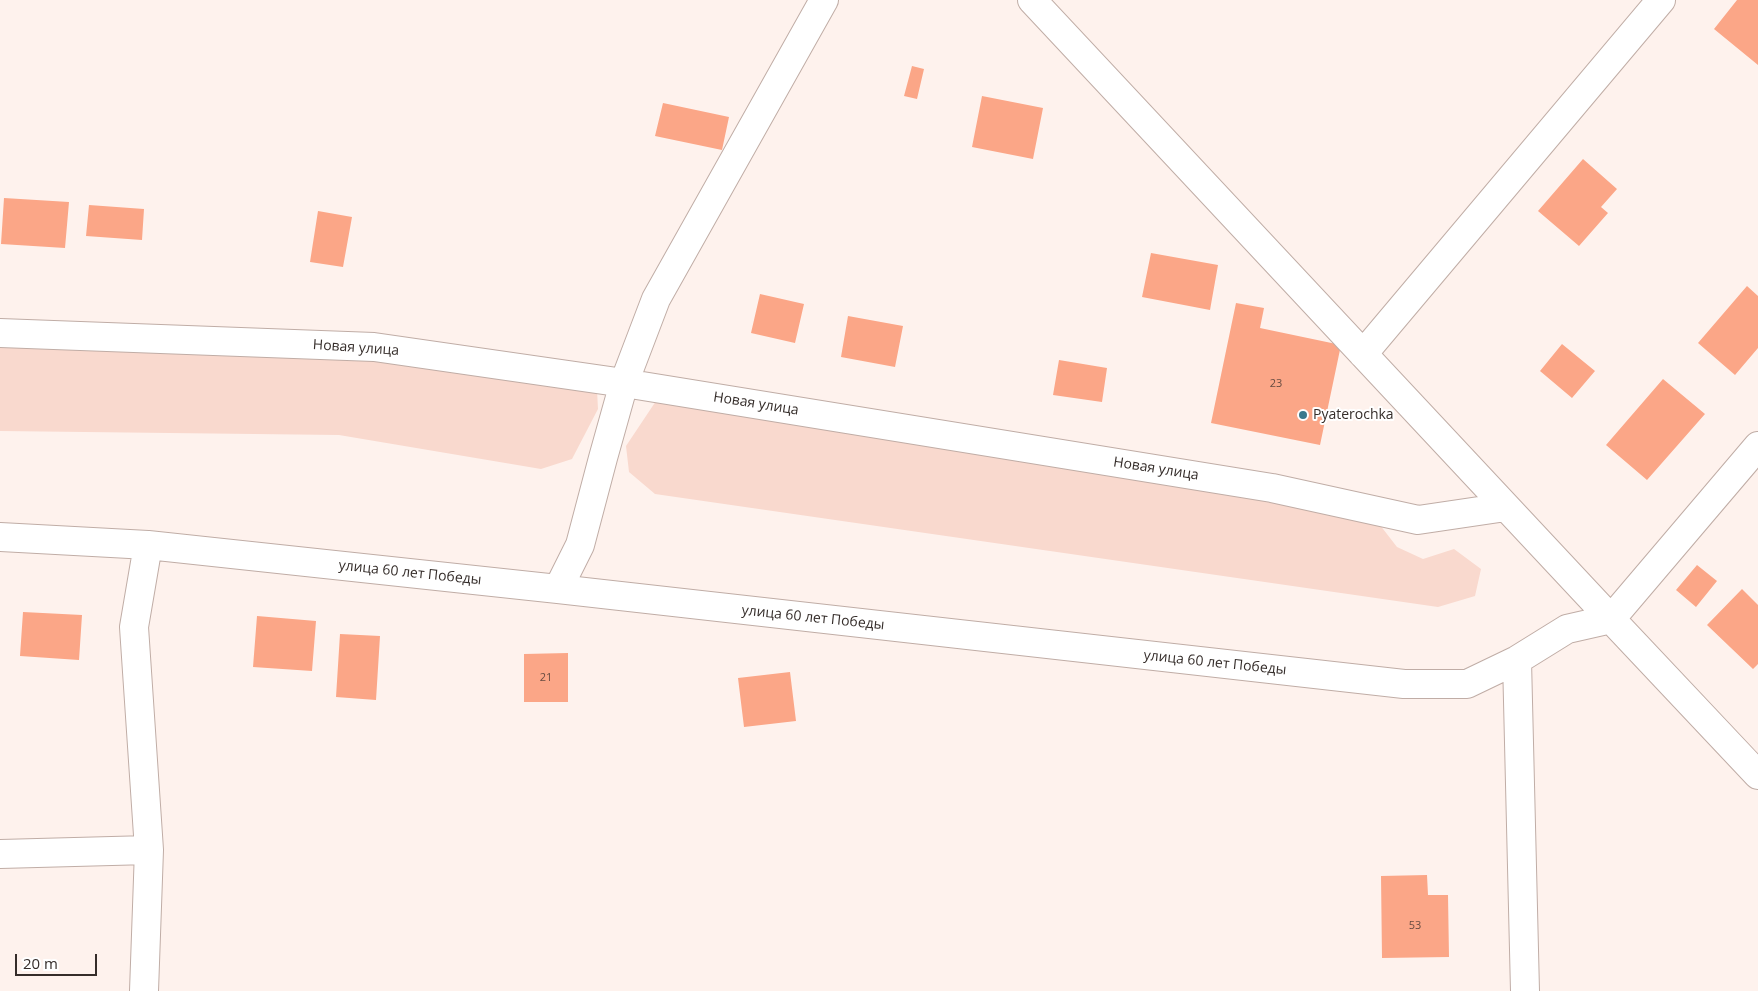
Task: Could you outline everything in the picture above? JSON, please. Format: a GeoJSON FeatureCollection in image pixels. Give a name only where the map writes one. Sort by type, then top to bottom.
{"type":"FeatureCollection","features":[{"type":"Feature","properties":{"kind":"street"},"geometry":{"type":"LineString","coordinates":[[558,589],[580,545],[624,383],[656,299],[824,0]]}},
{"type":"Feature","properties":{"kind":"street"},"geometry":{"type":"LineString","coordinates":[[1032,0],[1758,775]]}},
{"type":"Feature","properties":{"kind":"street"},"geometry":{"type":"LineString","coordinates":[[1364,354],[1661,0]]}},
{"type":"Feature","properties":{"kind":"street","name":"Новая улица"},"geometry":{"type":"LineString","coordinates":[[0,333],[374,347],[624,383],[1272,488],[1418,520],[1506,507]]}},
{"type":"Feature","properties":{"kind":"street"},"geometry":{"type":"LineString","coordinates":[[1611,619],[1758,446]]}},
{"type":"Feature","properties":{"kind":"street","name":"улица 60 лет Победы"},"geometry":{"type":"LineString","coordinates":[[0,537],[148,545],[1404,684],[1467,684],[1517,660],[1567,629],[1611,619]]}},
{"type":"Feature","properties":{"kind":"street"},"geometry":{"type":"LineString","coordinates":[[144,991],[149,850],[134,627],[148,545]]}},
{"type":"Feature","properties":{"kind":"street"},"geometry":{"type":"LineString","coordinates":[[1517,660],[1525,991]]}},
{"type":"Feature","properties":{"kind":"street"},"geometry":{"type":"LineString","coordinates":[[0,854],[149,850]]}},
{"type":"Feature","properties":{"kind":"shaded area"},"geometry":{"type":"Polygon","coordinates":[[[0,339],[363,353],[597,390],[598,409],[572,459],[541,469],[339,435],[0,431],[0,339]]]}},
{"type":"Feature","properties":{"kind":"shaded area"},"geometry":{"type":"Polygon","coordinates":[[[656,401],[1373,516],[1397,547],[1423,559],[1454,549],[1481,569],[1475,596],[1438,607],[655,494],[629,472],[626,446],[656,401]]]}},
{"type":"Feature","properties":{"kind":"building"},"geometry":{"type":"Polygon","coordinates":[[[1737,0],[1758,0],[1758,65],[1714,29],[1737,0]]]}},
{"type":"Feature","properties":{"kind":"building"},"geometry":{"type":"Polygon","coordinates":[[[912,66],[924,69],[917,99],[904,96],[912,66]]]}},
{"type":"Feature","properties":{"kind":"building"},"geometry":{"type":"Polygon","coordinates":[[[982,96],[1043,108],[1033,159],[972,147],[982,96]]]}},
{"type":"Feature","properties":{"kind":"building"},"geometry":{"type":"Polygon","coordinates":[[[663,103],[729,117],[722,150],[655,136],[663,103]]]}},
{"type":"Feature","properties":{"kind":"building"},"geometry":{"type":"Polygon","coordinates":[[[1583,159],[1617,189],[1601,207],[1608,213],[1579,246],[1538,211],[1583,159]]]}},
{"type":"Feature","properties":{"kind":"building"},"geometry":{"type":"Polygon","coordinates":[[[4,198],[69,202],[65,248],[1,244],[4,198]]]}},
{"type":"Feature","properties":{"kind":"building"},"geometry":{"type":"Polygon","coordinates":[[[89,205],[144,209],[142,240],[86,236],[89,205]]]}},
{"type":"Feature","properties":{"kind":"building"},"geometry":{"type":"Polygon","coordinates":[[[318,211],[352,217],[343,267],[310,262],[318,211]]]}},
{"type":"Feature","properties":{"kind":"building"},"geometry":{"type":"Polygon","coordinates":[[[1151,253],[1218,265],[1210,310],[1142,297],[1151,253]]]}},
{"type":"Feature","properties":{"kind":"building"},"geometry":{"type":"Polygon","coordinates":[[[1747,286],[1758,296],[1758,348],[1735,375],[1698,343],[1747,286]]]}},
{"type":"Feature","properties":{"kind":"building"},"geometry":{"type":"Polygon","coordinates":[[[760,294],[804,304],[795,343],[751,333],[760,294]]]}},
{"type":"Feature","properties":{"kind":"building"},"geometry":{"type":"Polygon","coordinates":[[[1236,303],[1264,308],[1260,328],[1341,345],[1320,445],[1211,423],[1236,303]]]}},
{"type":"Feature","properties":{"kind":"building"},"geometry":{"type":"Polygon","coordinates":[[[848,316],[903,326],[895,367],[841,357],[848,316]]]}},
{"type":"Feature","properties":{"kind":"building"},"geometry":{"type":"Polygon","coordinates":[[[1562,344],[1595,371],[1572,398],[1540,371],[1562,344]]]}},
{"type":"Feature","properties":{"kind":"building"},"geometry":{"type":"Polygon","coordinates":[[[1059,360],[1107,368],[1102,402],[1053,395],[1059,360]]]}},
{"type":"Feature","properties":{"kind":"building"},"geometry":{"type":"Polygon","coordinates":[[[1663,379],[1705,414],[1647,480],[1606,445],[1663,379]]]}},
{"type":"Feature","properties":{"kind":"building"},"geometry":{"type":"Polygon","coordinates":[[[1697,565],[1717,581],[1696,607],[1676,590],[1697,565]]]}},
{"type":"Feature","properties":{"kind":"building"},"geometry":{"type":"Polygon","coordinates":[[[1742,589],[1758,605],[1758,664],[1753,669],[1707,625],[1742,589]]]}},
{"type":"Feature","properties":{"kind":"building"},"geometry":{"type":"Polygon","coordinates":[[[23,612],[82,615],[79,660],[20,656],[23,612]]]}},
{"type":"Feature","properties":{"kind":"building"},"geometry":{"type":"Polygon","coordinates":[[[257,616],[316,621],[312,671],[253,667],[257,616]]]}},
{"type":"Feature","properties":{"kind":"building"},"geometry":{"type":"Polygon","coordinates":[[[340,634],[380,636],[376,700],[336,697],[340,634]]]}},
{"type":"Feature","properties":{"kind":"building"},"geometry":{"type":"Polygon","coordinates":[[[568,653],[568,702],[524,702],[524,654],[568,653]]]}},
{"type":"Feature","properties":{"kind":"building"},"geometry":{"type":"Polygon","coordinates":[[[790,672],[796,721],[744,727],[738,678],[790,672]]]}},
{"type":"Feature","properties":{"kind":"building"},"geometry":{"type":"Polygon","coordinates":[[[1427,875],[1428,895],[1448,895],[1449,957],[1382,958],[1381,876],[1427,875]]]}},
{"type":"Feature","properties":{"kind":"place","name":"Pyaterochka"},"geometry":{"type":"Point","coordinates":[1303,415]}}]}
